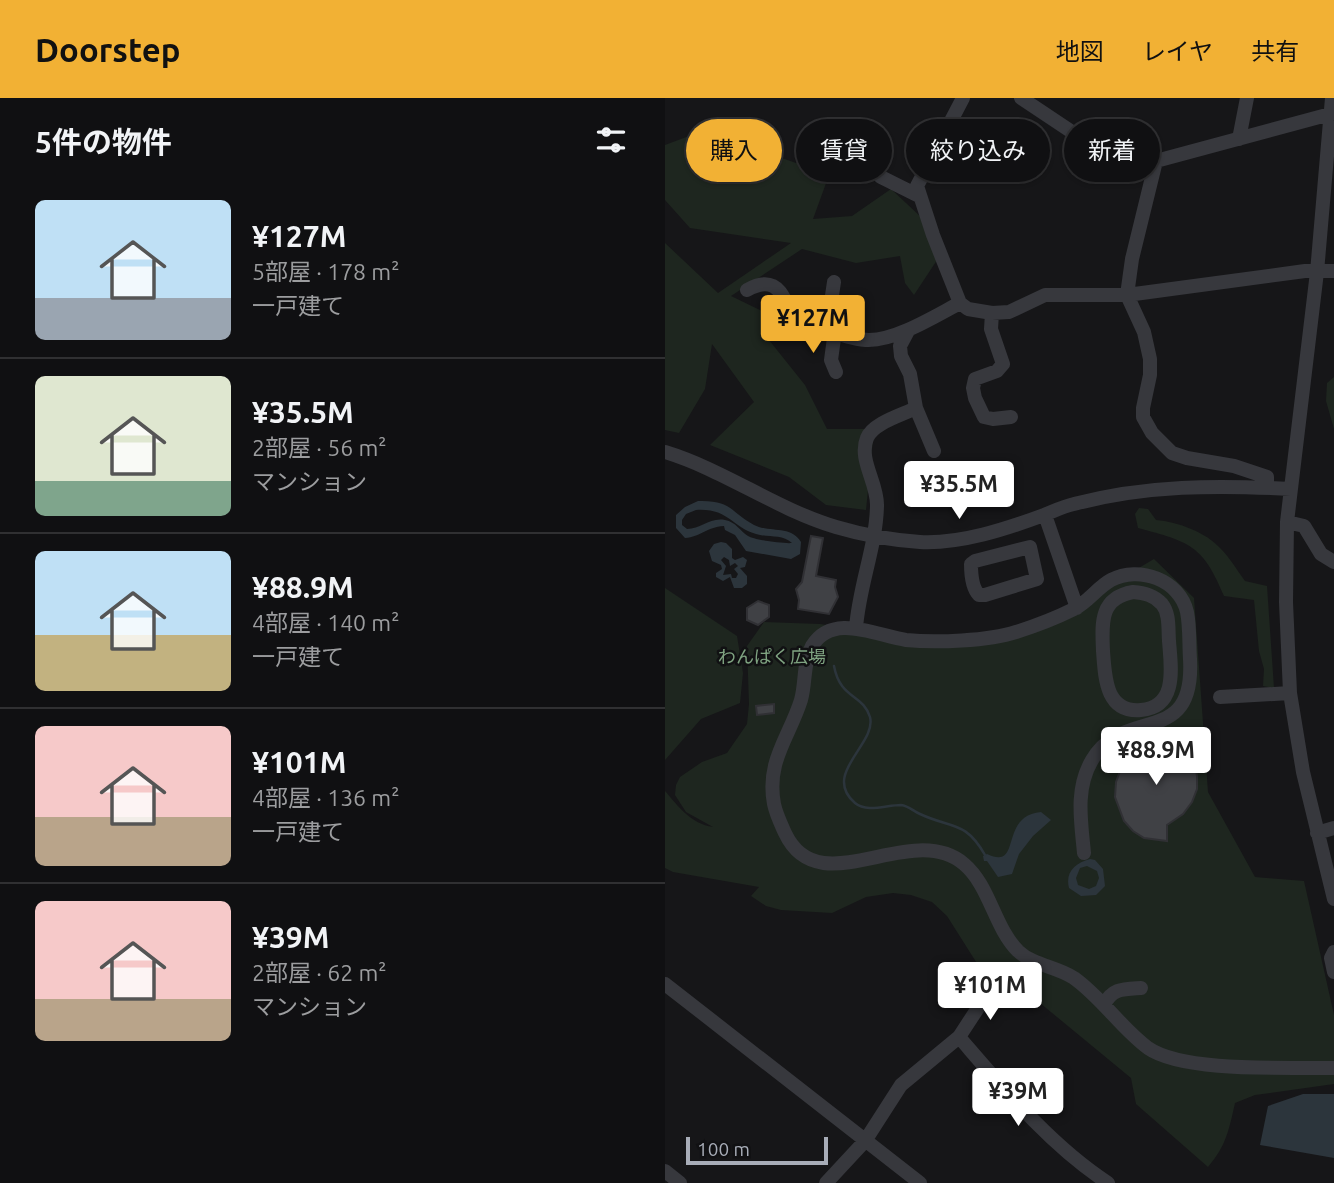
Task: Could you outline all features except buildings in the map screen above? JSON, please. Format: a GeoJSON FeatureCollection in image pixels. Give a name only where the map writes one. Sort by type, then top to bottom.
{"type":"FeatureCollection","features":[{"type":"Feature","properties":{"kind":"street"},"geometry":{"type":"LineString","coordinates":[[963,98],[917,186],[960,303],[968,309],[992,313],[1009,312],[1045,295],[1126,295],[1305,271],[1334,271]]}},
{"type":"Feature","properties":{"kind":"street"},"geometry":{"type":"LineString","coordinates":[[1021,98],[1064,127]]}},
{"type":"Feature","properties":{"kind":"street"},"geometry":{"type":"LineString","coordinates":[[1239,139],[1247,98]]}},
{"type":"Feature","properties":{"kind":"street"},"geometry":{"type":"LineString","coordinates":[[1332,98],[1317,272],[1287,522],[1286,602],[1290,694],[1303,772],[1334,899]]}},
{"type":"Feature","properties":{"kind":"street"},"geometry":{"type":"LineString","coordinates":[[1160,159],[1332,113]]}},
{"type":"Feature","properties":{"kind":"street"},"geometry":{"type":"LineString","coordinates":[[891,182],[919,196]]}},
{"type":"Feature","properties":{"kind":"street"},"geometry":{"type":"LineString","coordinates":[[1151,182],[1126,295],[1144,332],[1150,359],[1143,417],[1152,433],[1172,453],[1234,466],[1267,477],[1267,488]]}},
{"type":"Feature","properties":{"kind":"street"},"geometry":{"type":"LineString","coordinates":[[834,282],[831,360],[837,372]]}},
{"type":"Feature","properties":{"kind":"street"},"geometry":{"type":"LineString","coordinates":[[747,290],[765,284],[774,286],[791,310],[804,320],[870,341],[908,331],[960,303]]}},
{"type":"Feature","properties":{"kind":"street"},"geometry":{"type":"LineString","coordinates":[[992,313],[991,329],[1003,364],[997,371],[975,379],[973,388],[984,417],[1011,417]]}},
{"type":"Feature","properties":{"kind":"street"},"geometry":{"type":"LineString","coordinates":[[908,331],[900,346],[901,356],[910,374],[916,408],[934,451]]}},
{"type":"Feature","properties":{"kind":"street"},"geometry":{"type":"LineString","coordinates":[[856,628],[877,503],[864,450],[868,435],[877,427],[916,408]]}},
{"type":"Feature","properties":{"kind":"street"},"geometry":{"type":"LineString","coordinates":[[665,452],[716,472],[834,526],[873,536],[922,542],[958,539],[1023,522],[1070,505],[1154,488],[1199,486],[1291,489]]}},
{"type":"Feature","properties":{"kind":"street"},"geometry":{"type":"LineString","coordinates":[[1045,515],[1077,608]]}},
{"type":"Feature","properties":{"kind":"street"},"geometry":{"type":"LineString","coordinates":[[1023,522],[1030,547],[1037,579],[985,595],[975,592],[971,564],[1030,547]]}},
{"type":"Feature","properties":{"kind":"street"},"geometry":{"type":"LineString","coordinates":[[1287,522],[1304,526],[1321,554],[1334,562]]}},
{"type":"Feature","properties":{"kind":"street"},"geometry":{"type":"LineString","coordinates":[[1084,853],[1081,786],[1093,759],[1110,740],[1175,714],[1186,698],[1191,679],[1187,612],[1174,589],[1150,575],[1132,574],[1112,579],[1077,608],[1011,634],[969,639],[906,639],[856,628],[833,629],[813,644],[808,655],[801,698],[773,769],[774,804],[790,842],[798,852],[832,866],[908,850],[928,849],[944,854],[964,864],[979,883],[1002,930],[1017,950],[1033,963],[1072,976],[1149,1049],[1195,1064],[1334,1068]]}},
{"type":"Feature","properties":{"kind":"street"},"geometry":{"type":"LineString","coordinates":[[1124,594],[1148,594],[1161,603],[1168,623],[1171,677],[1165,697],[1156,706],[1145,710],[1119,705],[1108,692],[1105,678],[1102,625],[1107,608],[1112,601],[1124,594]]}},
{"type":"Feature","properties":{"kind":"street"},"geometry":{"type":"LineString","coordinates":[[1220,697],[1290,694]]}},
{"type":"Feature","properties":{"kind":"street"},"geometry":{"type":"LineString","coordinates":[[1317,833],[1334,828]]}},
{"type":"Feature","properties":{"kind":"street"},"geometry":{"type":"LineString","coordinates":[[1334,952],[1331,958],[1334,972]]}},
{"type":"Feature","properties":{"kind":"street"},"geometry":{"type":"LineString","coordinates":[[665,984],[920,1183]]}},
{"type":"Feature","properties":{"kind":"street"},"geometry":{"type":"LineString","coordinates":[[825,1183],[865,1140],[901,1085],[959,1037],[991,988]]}},
{"type":"Feature","properties":{"kind":"street"},"geometry":{"type":"LineString","coordinates":[[1104,1005],[1115,991],[1141,988]]}},
{"type":"Feature","properties":{"kind":"street"},"geometry":{"type":"LineString","coordinates":[[959,1037],[1049,1134],[1108,1183]]}},
{"type":"Feature","properties":{"kind":"street"},"geometry":{"type":"LineString","coordinates":[[665,1171],[680,1183]]}},
{"type":"Feature","properties":{"kind":"green space"},"geometry":{"type":"Polygon","coordinates":[[[686,137],[686,182],[782,182],[782,158],[796,163],[796,182],[826,182],[813,219],[852,216],[891,189],[922,218],[941,254],[914,295],[905,283],[900,256],[856,263],[802,249],[731,296],[766,313],[769,340],[805,385],[827,429],[874,429],[866,510],[826,505],[789,477],[710,445],[754,402],[712,344],[705,389],[679,433],[665,430],[665,243],[718,293],[791,243],[690,228],[665,200],[665,145],[686,137]]]}},
{"type":"Feature","properties":{"kind":"green space"},"geometry":{"type":"Polygon","coordinates":[[[1334,377],[1334,429],[1326,401],[1327,383],[1334,377]]]}},
{"type":"Feature","properties":{"kind":"green space"},"geometry":{"type":"Polygon","coordinates":[[[1139,508],[1148,509],[1156,520],[1200,533],[1215,543],[1245,581],[1267,586],[1274,688],[1263,686],[1264,669],[1259,651],[1254,600],[1224,596],[1209,566],[1193,548],[1170,537],[1138,528],[1135,514],[1139,508]]]}},
{"type":"Feature","properties":{"kind":"green space","name":"わんぱく広場"},"geometry":{"type":"Polygon","coordinates":[[[1154,559],[1194,598],[1208,792],[1255,877],[1304,881],[1334,1015],[1334,1084],[1255,1095],[1235,1103],[1226,1137],[1208,1167],[1136,1104],[1131,1078],[1040,1003],[1023,1004],[997,995],[947,916],[932,902],[893,893],[866,897],[832,913],[781,910],[766,906],[751,896],[759,887],[673,872],[665,868],[665,791],[680,808],[692,818],[713,827],[686,812],[675,795],[676,785],[680,777],[702,762],[727,753],[747,724],[747,646],[764,622],[820,624],[963,646],[1057,616],[1154,559]]]}},
{"type":"Feature","properties":{"kind":"green space"},"geometry":{"type":"Polygon","coordinates":[[[665,588],[737,636],[743,673],[740,703],[701,719],[665,760],[665,588]]]}},
{"type":"Feature","properties":{"kind":"shaded area"},"geometry":{"type":"Polygon","coordinates":[[[698,501],[718,502],[754,525],[792,533],[801,542],[800,554],[791,559],[746,551],[735,535],[725,530],[724,526],[685,538],[676,528],[676,515],[698,501]],[[707,510],[686,514],[682,525],[687,529],[715,520],[725,520],[751,537],[792,543],[784,538],[748,531],[723,515],[707,510]]]}},
{"type":"Feature","properties":{"kind":"shaded area"},"geometry":{"type":"Polygon","coordinates":[[[726,543],[732,549],[732,558],[735,560],[743,557],[747,560],[745,567],[740,568],[747,576],[747,584],[742,588],[734,588],[730,577],[723,581],[716,577],[716,573],[722,569],[721,565],[712,561],[709,551],[714,544],[726,543]],[[724,557],[721,560],[726,566],[723,575],[731,574],[732,578],[736,578],[738,574],[734,569],[738,566],[735,563],[730,566],[729,560],[724,557]]]}},
{"type":"Feature","properties":{"kind":"shaded area"},"geometry":{"type":"Polygon","coordinates":[[[1041,812],[1051,820],[1033,836],[1019,854],[1012,874],[998,877],[983,856],[1005,855],[1019,823],[1028,816],[1041,812]]]}},
{"type":"Feature","properties":{"kind":"shaded area"},"geometry":{"type":"Polygon","coordinates":[[[1095,860],[1103,869],[1105,886],[1096,895],[1081,896],[1069,888],[1070,873],[1085,861],[1095,860]],[[1087,866],[1080,868],[1076,878],[1078,885],[1089,889],[1096,886],[1099,878],[1097,871],[1087,866]]]}},
{"type":"Feature","properties":{"kind":"shaded area"},"geometry":{"type":"Polygon","coordinates":[[[1303,1094],[1334,1094],[1334,1158],[1260,1145],[1268,1106],[1303,1094]]]}},
{"type":"Feature","properties":{"kind":"waterway"},"geometry":{"type":"LineString","coordinates":[[834,666],[841,685],[862,704],[870,717],[866,738],[847,770],[844,781],[846,792],[855,803],[865,808],[904,806],[931,819],[957,827],[971,836],[985,855]]}}]}
